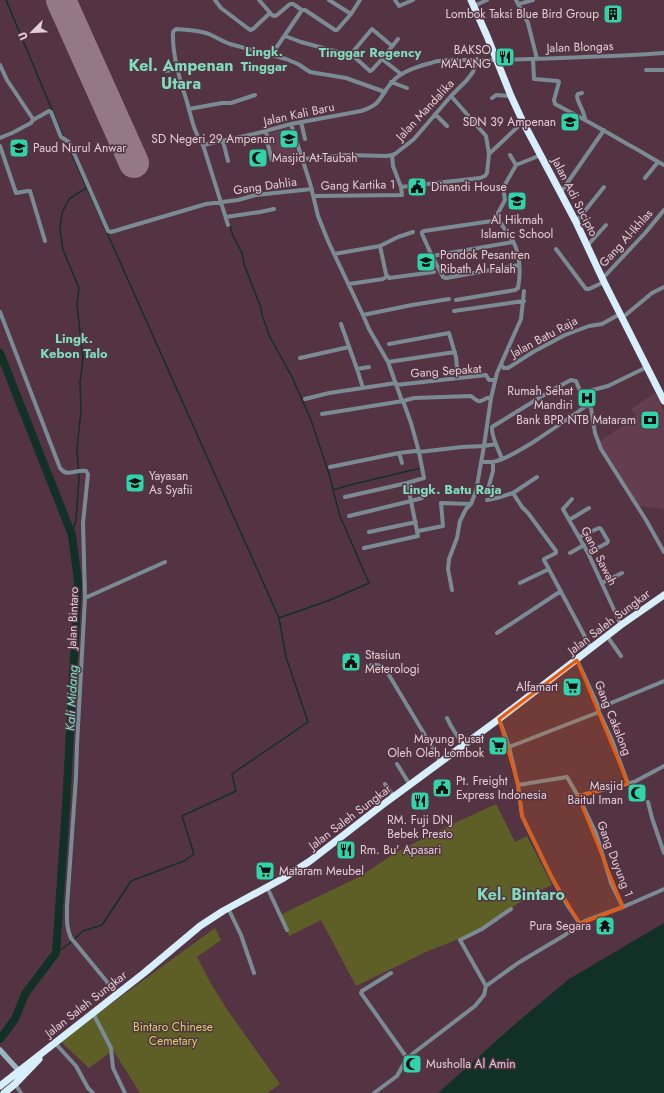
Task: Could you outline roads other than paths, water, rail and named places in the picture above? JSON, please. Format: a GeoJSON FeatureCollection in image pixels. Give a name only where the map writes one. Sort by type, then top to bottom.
{"type":"FeatureCollection","features":[{"type":"Feature","properties":{"kind":"highway","name":"Jalan Adi Sucipto"},"geometry":{"type":"LineString","coordinates":[[472,3],[523,122],[576,222],[603,280],[664,401]]}},
{"type":"Feature","properties":{"kind":"highway","name":"Jalan Saleh Sungkar"},"geometry":{"type":"LineString","coordinates":[[0,1086],[144,973],[200,926],[228,908],[282,879],[310,861],[578,660],[591,648],[664,595]]}},
{"type":"Feature","properties":{"kind":"highway","name":"Jalan Saleh Sungkar"},"geometry":{"type":"LineString","coordinates":[[4,1093],[38,1061],[46,1050]]}},
{"type":"Feature","properties":{"kind":"street"},"geometry":{"type":"LineString","coordinates":[[215,0],[221,8],[250,30],[270,13]]}},
{"type":"Feature","properties":{"kind":"street"},"geometry":{"type":"LineString","coordinates":[[259,0],[272,15],[276,16],[290,4],[293,4],[335,30],[339,29],[360,0]]}},
{"type":"Feature","properties":{"kind":"street"},"geometry":{"type":"LineString","coordinates":[[329,0],[350,14]]}},
{"type":"Feature","properties":{"kind":"street"},"geometry":{"type":"LineString","coordinates":[[395,0],[399,6],[414,0]]}},
{"type":"Feature","properties":{"kind":"street"},"geometry":{"type":"LineString","coordinates":[[472,3],[488,0]]}},
{"type":"Feature","properties":{"kind":"street"},"geometry":{"type":"LineString","coordinates":[[533,0],[518,2],[528,23],[535,59],[534,78],[558,81],[554,102],[555,104],[604,130],[664,165]]}},
{"type":"Feature","properties":{"kind":"street"},"geometry":{"type":"LineString","coordinates":[[272,54],[286,36],[302,10]]}},
{"type":"Feature","properties":{"kind":"street"},"geometry":{"type":"LineString","coordinates":[[228,225],[203,145],[195,130],[188,109],[177,69],[173,34],[176,29],[209,34],[230,44],[272,54],[286,59],[298,64],[310,72],[346,78],[385,92]]}},
{"type":"Feature","properties":{"kind":"street"},"geometry":{"type":"LineString","coordinates":[[392,46],[372,29],[351,54],[370,71],[372,70],[398,39]]}},
{"type":"Feature","properties":{"kind":"street"},"geometry":{"type":"LineString","coordinates":[[286,36],[301,42],[338,52]]}},
{"type":"Feature","properties":{"kind":"street"},"geometry":{"type":"LineString","coordinates":[[372,49],[401,74]]}},
{"type":"Feature","properties":{"kind":"street","name":"Jalan Blongas"},"geometry":{"type":"LineString","coordinates":[[497,60],[566,59],[664,54]]}},
{"type":"Feature","properties":{"kind":"street","name":"Jalan Kali Baru"},"geometry":{"type":"LineString","coordinates":[[203,145],[291,124],[369,108],[380,100],[391,82],[401,74],[432,62],[477,59],[497,60]]}},
{"type":"Feature","properties":{"kind":"street","name":"Jalan Mandalika"},"geometry":{"type":"LineString","coordinates":[[303,158],[346,155],[392,155],[414,138],[450,96],[467,80],[473,72],[477,59]]}},
{"type":"Feature","properties":{"kind":"street"},"geometry":{"type":"LineString","coordinates":[[0,65],[7,80],[33,120],[31,123],[22,128],[0,138]]}},
{"type":"Feature","properties":{"kind":"street"},"geometry":{"type":"LineString","coordinates":[[166,71],[177,69]]}},
{"type":"Feature","properties":{"kind":"street"},"geometry":{"type":"LineString","coordinates":[[646,70],[664,70]]}},
{"type":"Feature","properties":{"kind":"street"},"geometry":{"type":"LineString","coordinates":[[391,82],[408,88]]}},
{"type":"Feature","properties":{"kind":"street"},"geometry":{"type":"LineString","coordinates":[[582,93],[578,94],[577,96],[578,104],[585,120]]}},
{"type":"Feature","properties":{"kind":"street"},"geometry":{"type":"LineString","coordinates":[[188,109],[234,102],[254,95]]}},
{"type":"Feature","properties":{"kind":"street"},"geometry":{"type":"LineString","coordinates":[[492,98],[496,95],[511,96]]}},
{"type":"Feature","properties":{"kind":"street"},"geometry":{"type":"LineString","coordinates":[[392,155],[393,166],[401,188],[480,178],[488,172],[488,143],[484,133],[450,96]]}},
{"type":"Feature","properties":{"kind":"street","name":"Gang Dahlia"},"geometry":{"type":"LineString","coordinates":[[33,120],[49,111],[51,112],[61,137],[69,142],[109,232],[206,204],[238,200],[256,195],[312,189]]}},
{"type":"Feature","properties":{"kind":"street"},"geometry":{"type":"LineString","coordinates":[[435,114],[448,126]]}},
{"type":"Feature","properties":{"kind":"street"},"geometry":{"type":"LineString","coordinates":[[301,122],[305,139]]}},
{"type":"Feature","properties":{"kind":"street"},"geometry":{"type":"LineString","coordinates":[[489,154],[523,122]]}},
{"type":"Feature","properties":{"kind":"street"},"geometry":{"type":"LineString","coordinates":[[291,124],[303,158],[318,216],[369,329],[388,362],[411,423],[424,478],[345,497]]}},
{"type":"Feature","properties":{"kind":"street"},"geometry":{"type":"LineString","coordinates":[[266,130],[272,160]]}},
{"type":"Feature","properties":{"kind":"street"},"geometry":{"type":"LineString","coordinates":[[560,192],[604,130]]}},
{"type":"Feature","properties":{"kind":"street"},"geometry":{"type":"LineString","coordinates":[[223,141],[228,161]]}},
{"type":"Feature","properties":{"kind":"street"},"geometry":{"type":"LineString","coordinates":[[0,146],[16,193],[18,194],[30,191],[44,241]]}},
{"type":"Feature","properties":{"kind":"street"},"geometry":{"type":"LineString","coordinates":[[510,155],[516,165]]}},
{"type":"Feature","properties":{"kind":"street"},"geometry":{"type":"LineString","coordinates":[[456,300],[517,289],[519,282],[518,256],[514,242],[499,220],[498,213],[505,200],[503,188],[516,165],[541,155]]}},
{"type":"Feature","properties":{"kind":"street"},"geometry":{"type":"LineString","coordinates":[[645,178],[658,162]]}},
{"type":"Feature","properties":{"kind":"street"},"geometry":{"type":"LineString","coordinates":[[576,222],[604,187]]}},
{"type":"Feature","properties":{"kind":"street","name":"Gang Kartika 1"},"geometry":{"type":"LineString","coordinates":[[314,196],[400,195],[402,194],[401,188]]}},
{"type":"Feature","properties":{"kind":"street"},"geometry":{"type":"LineString","coordinates":[[226,217],[274,209]]}},
{"type":"Feature","properties":{"kind":"street","name":"Gang Al-Ikhlas"},"geometry":{"type":"LineString","coordinates":[[603,280],[664,210]]}},
{"type":"Feature","properties":{"kind":"street"},"geometry":{"type":"LineString","coordinates":[[499,220],[424,231],[422,234],[441,274],[446,278],[519,265]]}},
{"type":"Feature","properties":{"kind":"street"},"geometry":{"type":"LineString","coordinates":[[587,246],[606,225]]}},
{"type":"Feature","properties":{"kind":"street"},"geometry":{"type":"LineString","coordinates":[[334,254],[380,246],[398,237],[414,232]]}},
{"type":"Feature","properties":{"kind":"street"},"geometry":{"type":"LineString","coordinates":[[432,256],[514,242]]}},
{"type":"Feature","properties":{"kind":"street"},"geometry":{"type":"LineString","coordinates":[[380,246],[387,276]]}},
{"type":"Feature","properties":{"kind":"street"},"geometry":{"type":"LineString","coordinates":[[556,249],[586,289],[589,289],[603,280]]}},
{"type":"Feature","properties":{"kind":"street"},"geometry":{"type":"LineString","coordinates":[[349,284],[383,279],[387,276],[391,278],[434,272]]}},
{"type":"Feature","properties":{"kind":"street"},"geometry":{"type":"LineString","coordinates":[[621,316],[664,286]]}},
{"type":"Feature","properties":{"kind":"street"},"geometry":{"type":"LineString","coordinates":[[452,590],[448,569],[449,559],[457,538],[460,521],[466,509],[471,504],[476,491],[495,380],[521,319],[524,291]]}},
{"type":"Feature","properties":{"kind":"street"},"geometry":{"type":"LineString","coordinates":[[363,315],[448,299]]}},
{"type":"Feature","properties":{"kind":"street"},"geometry":{"type":"LineString","coordinates":[[454,311],[524,301]]}},
{"type":"Feature","properties":{"kind":"street","name":"Jalan Bintaro"},"geometry":{"type":"LineString","coordinates":[[0,312],[60,468],[66,473],[86,470],[88,474],[83,523],[85,598],[67,925],[71,938],[117,994]]}},
{"type":"Feature","properties":{"kind":"street","name":"Jalan Batu Raja"},"geometry":{"type":"LineString","coordinates":[[501,365],[504,368],[509,368],[533,352],[565,335],[589,326],[602,324],[621,316]]}},
{"type":"Feature","properties":{"kind":"street"},"geometry":{"type":"LineString","coordinates":[[341,324],[363,388]]}},
{"type":"Feature","properties":{"kind":"street"},"geometry":{"type":"LineString","coordinates":[[390,344],[448,332],[450,334],[455,352],[458,378]]}},
{"type":"Feature","properties":{"kind":"street"},"geometry":{"type":"LineString","coordinates":[[300,358],[349,347]]}},
{"type":"Feature","properties":{"kind":"street"},"geometry":{"type":"LineString","coordinates":[[388,362],[455,352]]}},
{"type":"Feature","properties":{"kind":"street"},"geometry":{"type":"LineString","coordinates":[[357,369],[368,367]]}},
{"type":"Feature","properties":{"kind":"street"},"geometry":{"type":"LineString","coordinates":[[581,393],[608,386],[646,367]]}},
{"type":"Feature","properties":{"kind":"street","name":"Gang Sepakat"},"geometry":{"type":"LineString","coordinates":[[305,398],[363,388],[486,375],[489,380],[495,380]]}},
{"type":"Feature","properties":{"kind":"street"},"geometry":{"type":"LineString","coordinates":[[502,459],[491,428],[552,390],[571,380],[576,381],[586,406],[590,406],[591,408],[595,433],[602,449],[664,552]]}},
{"type":"Feature","properties":{"kind":"street"},"geometry":{"type":"LineString","coordinates":[[322,414],[414,398],[471,396],[478,402],[491,398]]}},
{"type":"Feature","properties":{"kind":"street"},"geometry":{"type":"LineString","coordinates":[[481,462],[493,462],[502,459],[531,443],[586,406]]}},
{"type":"Feature","properties":{"kind":"street"},"geometry":{"type":"LineString","coordinates":[[330,467],[399,453],[496,444]]}},
{"type":"Feature","properties":{"kind":"street"},"geometry":{"type":"LineString","coordinates":[[399,453],[402,463]]}},
{"type":"Feature","properties":{"kind":"street"},"geometry":{"type":"LineString","coordinates":[[487,494],[493,471],[493,462]]}},
{"type":"Feature","properties":{"kind":"street"},"geometry":{"type":"LineString","coordinates":[[487,500],[513,492],[537,477]]}},
{"type":"Feature","properties":{"kind":"street"},"geometry":{"type":"LineString","coordinates":[[364,548],[418,536],[407,483]]}},
{"type":"Feature","properties":{"kind":"street"},"geometry":{"type":"LineString","coordinates":[[513,492],[522,508],[528,513],[556,551],[556,553],[544,559],[591,648]]}},
{"type":"Feature","properties":{"kind":"street"},"geometry":{"type":"LineString","coordinates":[[349,516],[422,498]]}},
{"type":"Feature","properties":{"kind":"street","name":"Gang Sawah"},"geometry":{"type":"LineString","coordinates":[[572,499],[563,509],[588,553],[621,626]]}},
{"type":"Feature","properties":{"kind":"street"},"geometry":{"type":"LineString","coordinates":[[418,531],[443,526],[441,503],[471,504]]}},
{"type":"Feature","properties":{"kind":"street"},"geometry":{"type":"LineString","coordinates":[[569,520],[589,508]]}},
{"type":"Feature","properties":{"kind":"street"},"geometry":{"type":"LineString","coordinates":[[369,532],[416,522]]}},
{"type":"Feature","properties":{"kind":"street"},"geometry":{"type":"LineString","coordinates":[[579,537],[599,528],[608,541],[608,543],[588,553]]}},
{"type":"Feature","properties":{"kind":"street"},"geometry":{"type":"LineString","coordinates":[[570,553],[584,545]]}},
{"type":"Feature","properties":{"kind":"street"},"geometry":{"type":"LineString","coordinates":[[85,598],[165,562]]}},
{"type":"Feature","properties":{"kind":"street"},"geometry":{"type":"LineString","coordinates":[[520,583],[548,569]]}},
{"type":"Feature","properties":{"kind":"street"},"geometry":{"type":"LineString","coordinates":[[602,582],[622,573]]}},
{"type":"Feature","properties":{"kind":"street"},"geometry":{"type":"LineString","coordinates":[[497,633],[561,591]]}},
{"type":"Feature","properties":{"kind":"street"},"geometry":{"type":"LineString","coordinates":[[607,636],[621,656]]}},
{"type":"Feature","properties":{"kind":"street","name":"Gang Cakalong"},"geometry":{"type":"LineString","coordinates":[[578,660],[612,740],[628,784]]}},
{"type":"Feature","properties":{"kind":"street"},"geometry":{"type":"LineString","coordinates":[[371,665],[380,665],[386,670],[441,762]]}},
{"type":"Feature","properties":{"kind":"street"},"geometry":{"type":"LineString","coordinates":[[509,747],[599,710],[664,680]]}},
{"type":"Feature","properties":{"kind":"street"},"geometry":{"type":"LineString","coordinates":[[447,718],[463,745]]}},
{"type":"Feature","properties":{"kind":"street"},"geometry":{"type":"LineString","coordinates":[[500,719],[509,747],[518,785],[522,816],[552,878],[580,924]]}},
{"type":"Feature","properties":{"kind":"street"},"geometry":{"type":"LineString","coordinates":[[397,764],[410,785]]}},
{"type":"Feature","properties":{"kind":"street"},"geometry":{"type":"LineString","coordinates":[[578,796],[628,784],[641,779],[664,766]]}},
{"type":"Feature","properties":{"kind":"street","name":"Gang Duyung 1"},"geometry":{"type":"LineString","coordinates":[[518,785],[567,778],[578,796],[596,833],[610,879],[623,907]]}},
{"type":"Feature","properties":{"kind":"street"},"geometry":{"type":"LineString","coordinates":[[385,784],[394,797]]}},
{"type":"Feature","properties":{"kind":"street"},"geometry":{"type":"LineString","coordinates":[[648,802],[664,853]]}},
{"type":"Feature","properties":{"kind":"street"},"geometry":{"type":"LineString","coordinates":[[658,834],[664,832]]}},
{"type":"Feature","properties":{"kind":"street"},"geometry":{"type":"LineString","coordinates":[[267,887],[287,930]]}},
{"type":"Feature","properties":{"kind":"street"},"geometry":{"type":"LineString","coordinates":[[374,1093],[397,1076],[407,1058],[475,1006],[484,995],[486,986],[518,963],[565,935],[585,920],[623,907],[664,889]]}},
{"type":"Feature","properties":{"kind":"street"},"geometry":{"type":"LineString","coordinates":[[228,908],[241,935],[254,973]]}},
{"type":"Feature","properties":{"kind":"street"},"geometry":{"type":"LineString","coordinates":[[486,986],[460,940],[482,929],[511,909]]}},
{"type":"Feature","properties":{"kind":"street"},"geometry":{"type":"LineString","coordinates":[[391,973],[361,993],[407,1058]]}},
{"type":"Feature","properties":{"kind":"street"},"geometry":{"type":"LineString","coordinates":[[92,1013],[111,1048],[113,1068],[125,1093]]}},
{"type":"Feature","properties":{"kind":"street"},"geometry":{"type":"LineString","coordinates":[[55,1042],[76,1066],[88,1088],[93,1093]]}},
{"type":"Feature","properties":{"kind":"street"},"geometry":{"type":"LineString","coordinates":[[0,1050],[19,1071]]}},
{"type":"Feature","properties":{"kind":"street"},"geometry":{"type":"LineString","coordinates":[[15,1084],[21,1093]]}},
{"type":"Feature","properties":{"kind":"waterway"},"geometry":{"type":"LineString","coordinates":[[6,0],[63,136]]}},
{"type":"Feature","properties":{"kind":"waterway"},"geometry":{"type":"LineString","coordinates":[[56,953],[83,931],[102,925],[131,881],[184,861],[194,854],[182,816],[236,791],[232,774],[308,722],[286,657],[279,618],[66,141]]}},
{"type":"Feature","properties":{"kind":"waterway"},"geometry":{"type":"LineString","coordinates":[[72,535],[76,519],[79,479],[77,449],[81,411],[80,382],[83,359],[77,304],[79,288],[63,250],[60,230],[62,213],[69,199],[86,188]]}},
{"type":"Feature","properties":{"kind":"waterway"},"geometry":{"type":"LineString","coordinates":[[230,226],[233,236],[242,253],[244,264],[261,308],[270,337],[292,377],[311,420],[333,490]]}},
{"type":"Feature","properties":{"kind":"waterway","name":"Kali Midang"},"geometry":{"type":"LineString","coordinates":[[0,353],[72,535],[78,582],[66,806],[56,953],[25,994],[15,1019],[0,1039]]}},
{"type":"Feature","properties":{"kind":"waterway"},"geometry":{"type":"LineString","coordinates":[[279,618],[330,600],[369,583],[340,516],[333,490],[421,468]]}},
{"type":"Feature","properties":{"kind":"place","name":"Lombok Taksi Blue Bird Group"},"geometry":{"type":"Point","coordinates":[613,14]}},
{"type":"Feature","properties":{"kind":"place","name":"BAKSO MALANG"},"geometry":{"type":"Point","coordinates":[505,57]}},
{"type":"Feature","properties":{"kind":"place","name":"SDN 39 Ampenan"},"geometry":{"type":"Point","coordinates":[570,122]}},
{"type":"Feature","properties":{"kind":"place","name":"SD Negeri 29 Ampenan"},"geometry":{"type":"Point","coordinates":[289,139]}},
{"type":"Feature","properties":{"kind":"place","name":"Paud Nurul Anwar"},"geometry":{"type":"Point","coordinates":[19,148]}},
{"type":"Feature","properties":{"kind":"place","name":"Masjid At-Taubah"},"geometry":{"type":"Point","coordinates":[258,158]}},
{"type":"Feature","properties":{"kind":"place","name":"Dinandi House"},"geometry":{"type":"Point","coordinates":[417,187]}},
{"type":"Feature","properties":{"kind":"place","name":"Al Hikmah Islamic School"},"geometry":{"type":"Point","coordinates":[517,201]}},
{"type":"Feature","properties":{"kind":"place","name":"Pondok Pesantren Ribath Al Falah"},"geometry":{"type":"Point","coordinates":[426,262]}},
{"type":"Feature","properties":{"kind":"place","name":"Rumah Sehat Mandiri"},"geometry":{"type":"Point","coordinates":[587,398]}},
{"type":"Feature","properties":{"kind":"place","name":"Bank BPR NTB Mataram"},"geometry":{"type":"Point","coordinates":[650,420]}},
{"type":"Feature","properties":{"kind":"place","name":"Yayasan As Syafii"},"geometry":{"type":"Point","coordinates":[135,483]}},
{"type":"Feature","properties":{"kind":"place","name":"Stasiun Meterologi"},"geometry":{"type":"Point","coordinates":[351,662]}},
{"type":"Feature","properties":{"kind":"place","name":"Alfamart"},"geometry":{"type":"Point","coordinates":[572,687]}},
{"type":"Feature","properties":{"kind":"place","name":"Mayung Pusat Oleh Oleh Lombok"},"geometry":{"type":"Point","coordinates":[498,746]}},
{"type":"Feature","properties":{"kind":"place","name":"Pt. Freight Express Indonesia"},"geometry":{"type":"Point","coordinates":[442,788]}},
{"type":"Feature","properties":{"kind":"place","name":"Masjid Baitul Iman"},"geometry":{"type":"Point","coordinates":[637,793]}},
{"type":"Feature","properties":{"kind":"place","name":"RM. Fuji DNJ Bebek Presto"},"geometry":{"type":"Point","coordinates":[420,801]}},
{"type":"Feature","properties":{"kind":"place","name":"Rm. Bu' Apasari"},"geometry":{"type":"Point","coordinates":[346,850]}},
{"type":"Feature","properties":{"kind":"place","name":"Mataram Meubel"},"geometry":{"type":"Point","coordinates":[265,871]}},
{"type":"Feature","properties":{"kind":"place","name":"Pura Segara"},"geometry":{"type":"Point","coordinates":[605,926]}},
{"type":"Feature","properties":{"kind":"place","name":"Musholla Al Amin"},"geometry":{"type":"Point","coordinates":[412,1064]}},
{"type":"Feature","properties":{"kind":"district","name":"Tinggar Regency"},"geometry":{"type":"Point","coordinates":[370,52]}},
{"type":"Feature","properties":{"kind":"district","name":"Lingk. Tinggar"},"geometry":{"type":"Point","coordinates":[264,58]}},
{"type":"Feature","properties":{"kind":"district","name":"Kel. Ampenan Utara"},"geometry":{"type":"Point","coordinates":[181,74]}},
{"type":"Feature","properties":{"kind":"district","name":"Lingk. Kebon Talo"},"geometry":{"type":"Point","coordinates":[74,346]}},
{"type":"Feature","properties":{"kind":"district","name":"Lingk. Batu Raja"},"geometry":{"type":"Point","coordinates":[452,489]}},
{"type":"Feature","properties":{"kind":"district","name":"Kel. Bintaro"},"geometry":{"type":"Point","coordinates":[521,894]}},
{"type":"Feature","properties":{"kind":"park label","name":"Bintaro Chinese Cemetary"},"geometry":{"type":"Point","coordinates":[173,1034]}}]}
